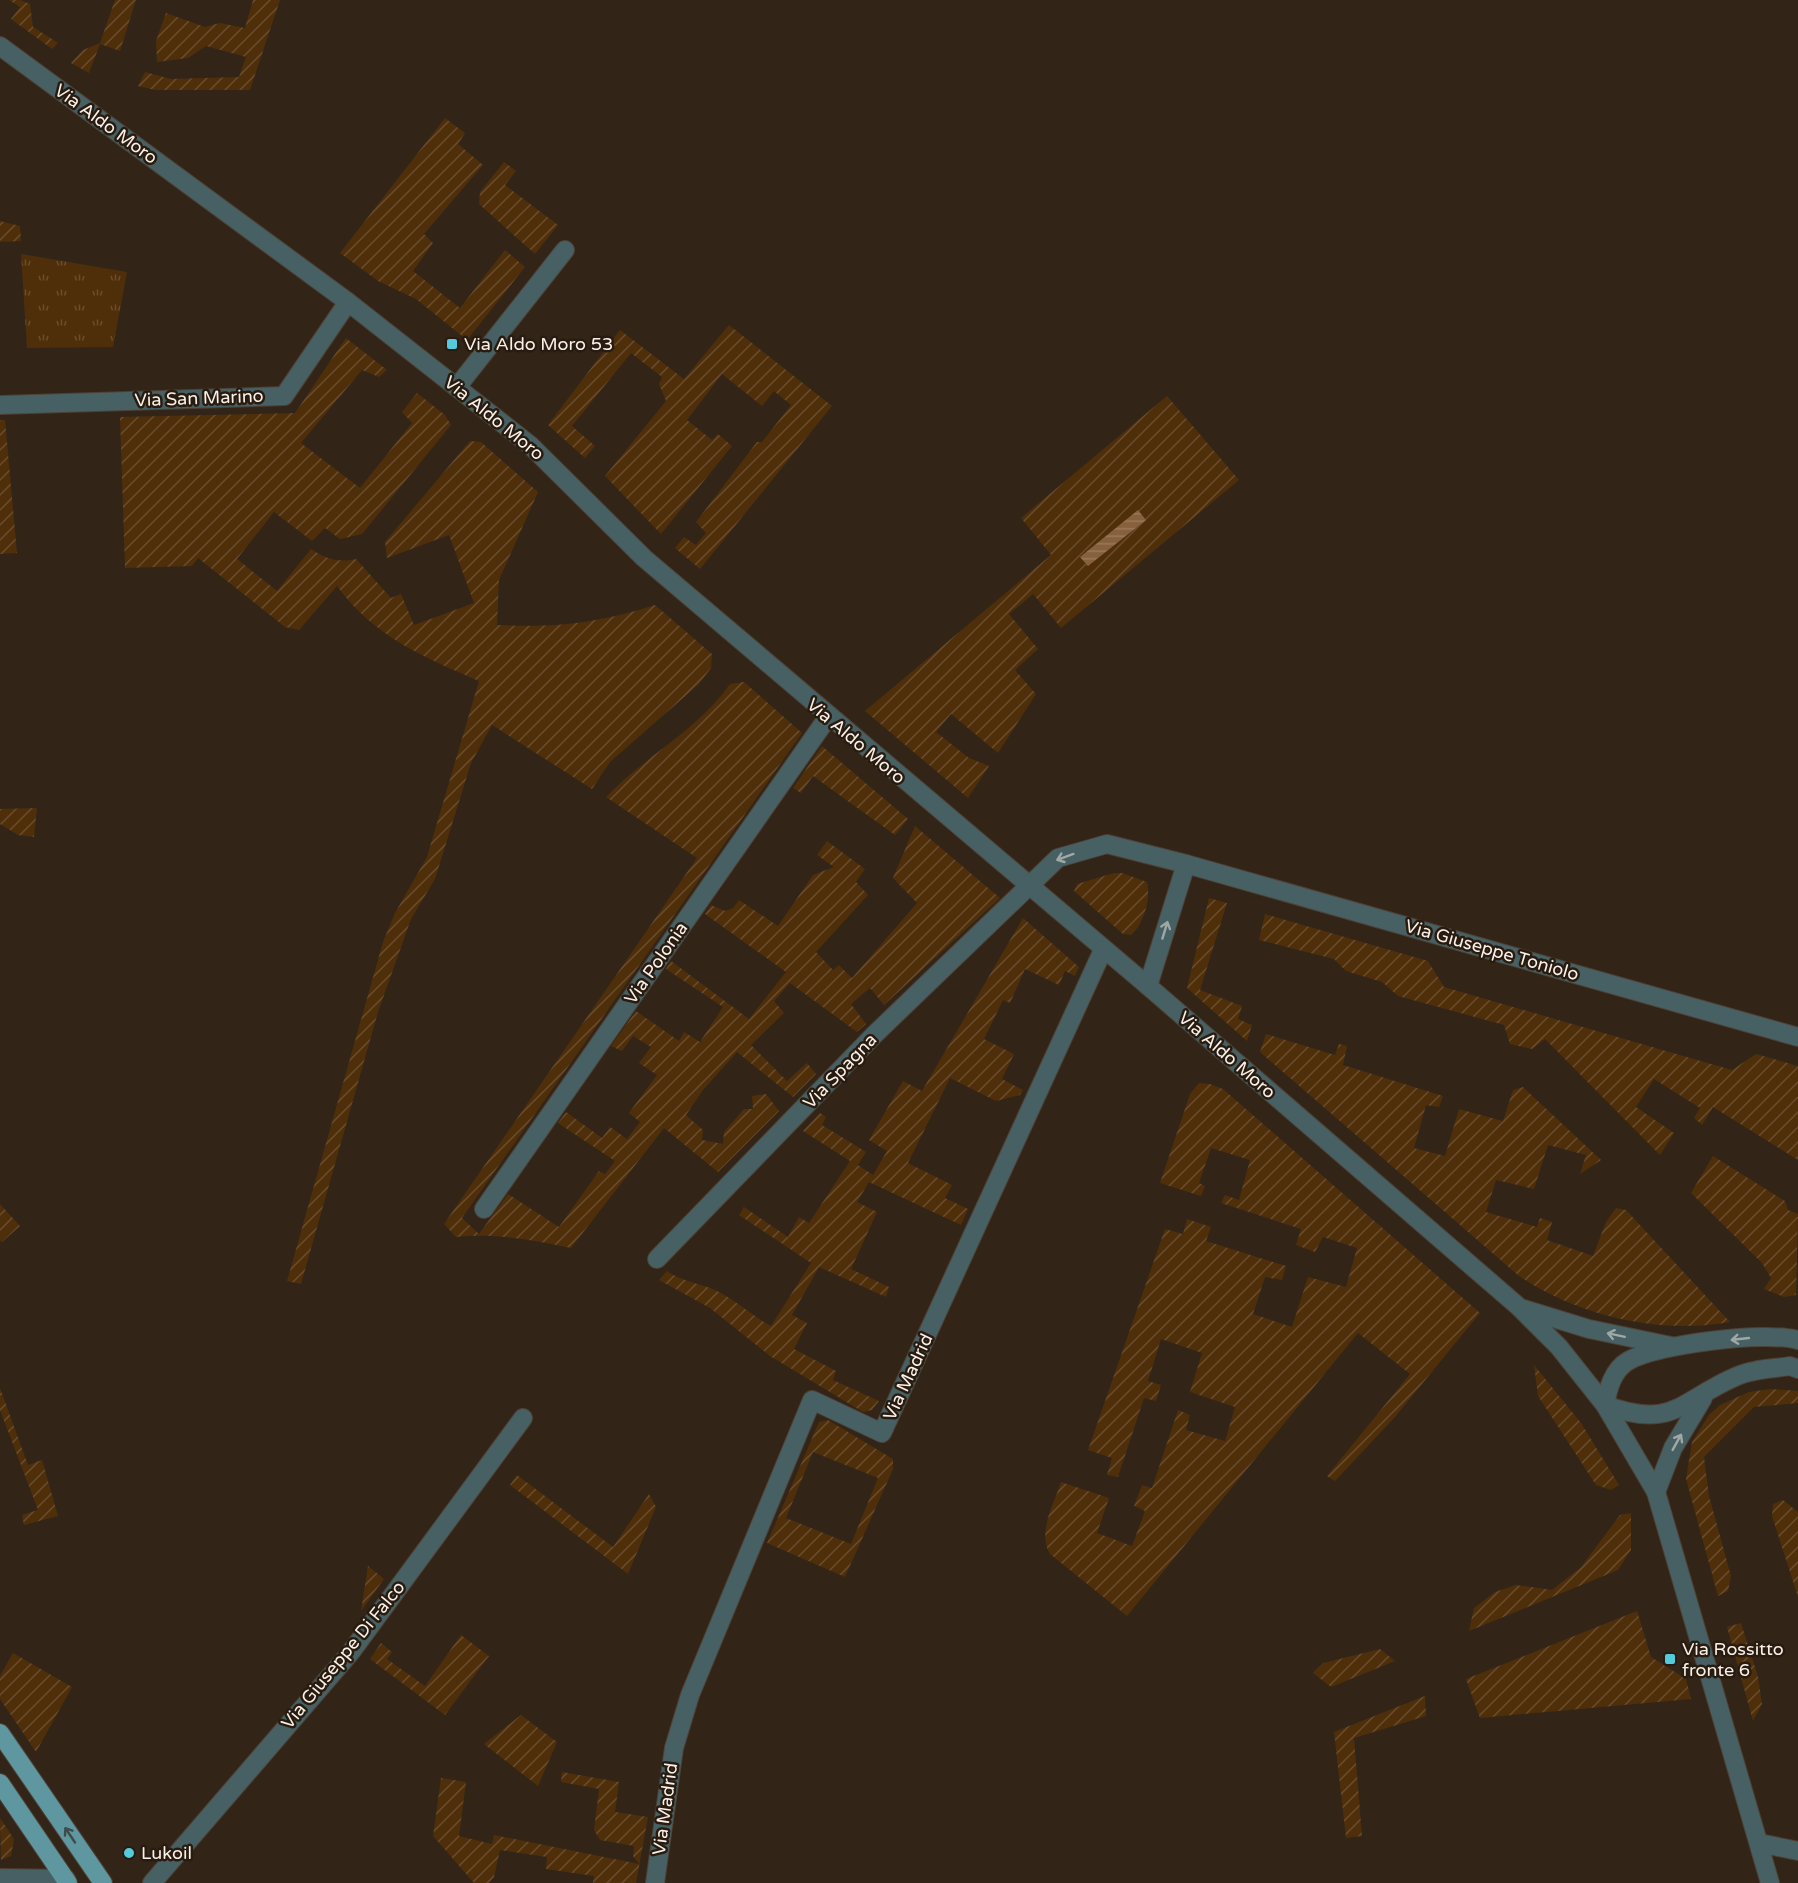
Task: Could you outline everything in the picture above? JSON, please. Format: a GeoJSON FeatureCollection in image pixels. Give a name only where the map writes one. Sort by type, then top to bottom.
{"type":"FeatureCollection","features":[{"type":"Feature","properties":{"kind":"main road"},"geometry":{"type":"LineString","coordinates":[[0,1733],[102,1883]]}},
{"type":"Feature","properties":{"kind":"main road"},"geometry":{"type":"LineString","coordinates":[[0,1783],[67,1881]]}},
{"type":"Feature","properties":{"kind":"street","name":"Via Aldo Moro"},"geometry":{"type":"LineString","coordinates":[[0,46],[348,302],[530,445],[644,558],[1028,887],[1148,986],[1519,1307],[1559,1347],[1605,1405],[1656,1492],[1770,1883]]}},
{"type":"Feature","properties":{"kind":"street"},"geometry":{"type":"LineString","coordinates":[[457,387],[565,250]]}},
{"type":"Feature","properties":{"kind":"street","name":"Via San Marino"},"geometry":{"type":"LineString","coordinates":[[0,405],[284,396],[348,302]]}},
{"type":"Feature","properties":{"kind":"street","name":"Via Polonia"},"geometry":{"type":"LineString","coordinates":[[484,1209],[828,717]]}},
{"type":"Feature","properties":{"kind":"street","name":"Via Giuseppe Toniolo"},"geometry":{"type":"LineString","coordinates":[[1028,887],[1058,858],[1107,844],[1186,864],[1798,1037]]}},
{"type":"Feature","properties":{"kind":"street"},"geometry":{"type":"LineString","coordinates":[[1148,986],[1186,864]]}},
{"type":"Feature","properties":{"kind":"street","name":"Via Spagna"},"geometry":{"type":"LineString","coordinates":[[657,1259],[874,1035],[1028,887]]}},
{"type":"Feature","properties":{"kind":"street","name":"Via Madrid"},"geometry":{"type":"LineString","coordinates":[[654,1883],[674,1748],[690,1695],[812,1400],[882,1433],[1103,950]]}},
{"type":"Feature","properties":{"kind":"street"},"geometry":{"type":"LineString","coordinates":[[1519,1307],[1589,1329],[1673,1347]]}},
{"type":"Feature","properties":{"kind":"street"},"geometry":{"type":"LineString","coordinates":[[1796,1337],[1794,1367],[1737,1375],[1683,1407],[1661,1414],[1632,1415],[1605,1405],[1608,1389],[1616,1372],[1628,1361],[1673,1347],[1749,1338],[1796,1337]]}},
{"type":"Feature","properties":{"kind":"street"},"geometry":{"type":"LineString","coordinates":[[1656,1492],[1673,1448],[1704,1395]]}},
{"type":"Feature","properties":{"kind":"street","name":"Via Giuseppe Di Falco"},"geometry":{"type":"LineString","coordinates":[[152,1883],[351,1652],[523,1418]]}},
{"type":"Feature","properties":{"kind":"street"},"geometry":{"type":"LineString","coordinates":[[1759,1844],[1798,1851]]}},
{"type":"Feature","properties":{"kind":"street"},"geometry":{"type":"LineString","coordinates":[[0,1878],[67,1881]]}},
{"type":"Feature","properties":{"kind":"green space"},"geometry":{"type":"Polygon","coordinates":[[[9,0],[20,0],[30,4],[33,27],[58,43],[52,49],[11,19],[20,7],[9,0]]]}},
{"type":"Feature","properties":{"kind":"green space"},"geometry":{"type":"Polygon","coordinates":[[[115,0],[136,0],[120,51],[100,44],[89,73],[71,63],[83,50],[100,43],[115,0]]]}},
{"type":"Feature","properties":{"kind":"green space"},"geometry":{"type":"Polygon","coordinates":[[[253,0],[280,0],[250,90],[155,90],[138,86],[145,72],[171,79],[239,77],[246,57],[206,46],[188,58],[157,62],[156,41],[166,13],[205,27],[220,23],[245,28],[253,0]]]}},
{"type":"Feature","properties":{"kind":"green space"},"geometry":{"type":"Polygon","coordinates":[[[445,118],[465,133],[458,144],[483,165],[424,234],[433,243],[413,271],[460,308],[505,250],[525,267],[467,340],[416,299],[378,281],[340,253],[445,118]]]}},
{"type":"Feature","properties":{"kind":"green space"},"geometry":{"type":"Polygon","coordinates":[[[504,162],[516,171],[505,185],[558,225],[535,254],[479,204],[480,192],[504,162]]]}},
{"type":"Feature","properties":{"kind":"green space"},"geometry":{"type":"Polygon","coordinates":[[[0,221],[20,226],[21,241],[0,242],[0,221]]]}},
{"type":"Feature","properties":{"kind":"green space"},"geometry":{"type":"Polygon","coordinates":[[[21,254],[127,272],[113,347],[27,348],[21,254]]]}},
{"type":"Feature","properties":{"kind":"green space"},"geometry":{"type":"Polygon","coordinates":[[[729,325],[832,406],[700,569],[675,548],[684,537],[696,545],[706,533],[696,522],[757,442],[762,442],[791,405],[774,391],[762,406],[722,374],[687,420],[712,440],[718,434],[732,446],[661,534],[605,476],[666,401],[659,384],[662,377],[631,353],[572,426],[595,446],[585,458],[548,425],[620,330],[684,379],[729,325]]]}},
{"type":"Feature","properties":{"kind":"green space"},"geometry":{"type":"Polygon","coordinates":[[[346,338],[387,370],[379,377],[362,370],[301,443],[360,488],[412,423],[402,412],[417,393],[445,415],[451,425],[362,534],[340,539],[325,528],[312,541],[274,512],[237,559],[277,591],[311,549],[332,559],[343,561],[356,559],[391,598],[401,594],[414,625],[474,603],[449,535],[387,558],[385,542],[470,441],[481,442],[538,492],[499,580],[497,625],[539,626],[577,623],[655,605],[712,654],[711,668],[699,684],[610,762],[592,789],[492,725],[471,763],[435,879],[411,919],[378,1012],[301,1284],[287,1281],[383,942],[395,913],[427,857],[479,681],[401,644],[367,619],[337,586],[299,630],[285,627],[198,558],[192,566],[125,568],[120,417],[295,413],[346,338]]]}},
{"type":"Feature","properties":{"kind":"green space"},"geometry":{"type":"Polygon","coordinates":[[[1167,396],[1239,480],[1061,628],[1033,594],[1009,614],[1038,649],[1015,670],[1036,694],[998,753],[951,714],[936,732],[969,758],[989,766],[968,798],[865,711],[1051,555],[1021,518],[1167,396]]]}},
{"type":"Feature","properties":{"kind":"green space"},"geometry":{"type":"Polygon","coordinates":[[[0,420],[5,420],[17,553],[0,554],[0,420]]]}},
{"type":"Feature","properties":{"kind":"green space"},"geometry":{"type":"Polygon","coordinates":[[[744,682],[802,733],[462,1218],[479,1234],[508,1194],[559,1227],[599,1171],[605,1174],[615,1161],[558,1123],[566,1112],[602,1138],[610,1127],[627,1139],[640,1122],[629,1113],[657,1075],[639,1063],[651,1047],[633,1036],[622,1051],[611,1046],[636,1011],[679,1041],[684,1032],[700,1042],[723,1007],[666,969],[671,961],[749,1019],[786,972],[705,914],[711,905],[725,911],[733,908],[739,900],[778,926],[813,875],[834,867],[817,855],[827,841],[865,869],[856,882],[868,895],[816,952],[833,970],[839,965],[852,978],[917,903],[893,878],[915,826],[1000,898],[884,1005],[870,988],[851,1004],[866,1024],[857,1032],[790,983],[774,1001],[784,1013],[751,1045],[787,1081],[807,1063],[816,1074],[793,1097],[737,1052],[703,1090],[686,1115],[703,1130],[702,1140],[723,1144],[724,1132],[744,1109],[753,1109],[752,1096],[766,1094],[779,1111],[718,1172],[664,1128],[571,1248],[500,1237],[456,1237],[444,1224],[697,858],[606,797],[621,782],[687,730],[717,701],[730,684],[744,682]]]}},
{"type":"Feature","properties":{"kind":"green space"},"geometry":{"type":"Polygon","coordinates":[[[822,746],[908,819],[895,835],[813,776],[801,793],[793,788],[822,746]]]}},
{"type":"Feature","properties":{"kind":"green space"},"geometry":{"type":"Polygon","coordinates":[[[37,808],[34,837],[18,835],[0,824],[0,809],[37,808]]]}},
{"type":"Feature","properties":{"kind":"green space"},"geometry":{"type":"Polygon","coordinates":[[[1114,873],[1122,873],[1147,882],[1148,895],[1145,910],[1140,924],[1131,935],[1123,934],[1074,891],[1077,884],[1114,873]]]}},
{"type":"Feature","properties":{"kind":"green space"},"geometry":{"type":"Polygon","coordinates":[[[1209,898],[1227,903],[1200,990],[1242,1006],[1238,1019],[1252,1025],[1247,1041],[1187,988],[1209,898]]]}},
{"type":"Feature","properties":{"kind":"green space"},"geometry":{"type":"Polygon","coordinates":[[[1265,914],[1428,961],[1444,987],[1732,1070],[1756,1054],[1798,1066],[1798,1160],[1713,1107],[1702,1125],[1694,1118],[1700,1108],[1654,1079],[1636,1107],[1674,1133],[1660,1155],[1545,1039],[1532,1049],[1510,1044],[1504,1025],[1398,996],[1382,982],[1346,971],[1334,959],[1259,940],[1265,914]]]}},
{"type":"Feature","properties":{"kind":"green space"},"geometry":{"type":"Polygon","coordinates":[[[1023,918],[1079,967],[1075,976],[1065,971],[1059,985],[1025,969],[1010,1003],[1003,1000],[984,1039],[1014,1054],[1002,1079],[1023,1090],[1020,1095],[996,1101],[950,1078],[908,1163],[952,1185],[945,1198],[968,1209],[961,1225],[869,1182],[857,1202],[877,1212],[851,1269],[889,1287],[886,1297],[819,1267],[792,1315],[807,1323],[794,1349],[836,1371],[833,1380],[879,1401],[872,1410],[863,1412],[770,1356],[710,1308],[659,1280],[667,1271],[715,1290],[771,1326],[811,1263],[739,1215],[744,1207],[788,1237],[799,1217],[809,1223],[850,1161],[803,1131],[820,1113],[826,1117],[822,1125],[866,1152],[858,1165],[873,1175],[887,1151],[869,1140],[903,1081],[922,1091],[1023,918]]]}},
{"type":"Feature","properties":{"kind":"green space"},"geometry":{"type":"Polygon","coordinates":[[[1266,1034],[1335,1055],[1339,1044],[1347,1046],[1343,1065],[1443,1096],[1439,1107],[1426,1105],[1414,1148],[1445,1156],[1459,1109],[1503,1121],[1513,1090],[1523,1087],[1601,1160],[1580,1174],[1586,1155],[1548,1145],[1534,1189],[1496,1180],[1486,1212],[1537,1227],[1540,1218],[1552,1222],[1547,1240],[1593,1256],[1606,1222],[1616,1208],[1626,1210],[1730,1322],[1676,1326],[1620,1319],[1567,1302],[1519,1276],[1260,1052],[1266,1034]]]}},
{"type":"Feature","properties":{"kind":"green space"},"geometry":{"type":"Polygon","coordinates":[[[1199,1083],[1223,1089],[1480,1313],[1395,1417],[1335,1481],[1327,1476],[1410,1374],[1358,1333],[1127,1616],[1050,1554],[1045,1537],[1048,1518],[1061,1482],[1109,1498],[1097,1533],[1132,1546],[1145,1511],[1134,1506],[1142,1485],[1152,1488],[1178,1410],[1190,1415],[1186,1430],[1225,1441],[1235,1407],[1190,1392],[1202,1353],[1161,1339],[1148,1381],[1161,1385],[1156,1401],[1144,1398],[1118,1477],[1107,1475],[1112,1458],[1088,1450],[1165,1229],[1183,1234],[1187,1219],[1211,1227],[1206,1241],[1286,1266],[1282,1280],[1265,1277],[1253,1314],[1292,1327],[1308,1277],[1346,1287],[1357,1248],[1323,1237],[1315,1252],[1296,1245],[1301,1229],[1221,1203],[1225,1195],[1239,1200],[1250,1160],[1211,1148],[1199,1183],[1205,1186],[1201,1196],[1160,1183],[1190,1094],[1199,1083]]]}},
{"type":"Feature","properties":{"kind":"green space"},"geometry":{"type":"Polygon","coordinates":[[[1713,1156],[1785,1201],[1788,1210],[1798,1214],[1796,1295],[1784,1297],[1764,1289],[1771,1278],[1762,1263],[1691,1193],[1713,1156]]]}},
{"type":"Feature","properties":{"kind":"green space"},"geometry":{"type":"Polygon","coordinates":[[[0,1204],[20,1226],[2,1242],[0,1240],[0,1204]]]}},
{"type":"Feature","properties":{"kind":"green space"},"geometry":{"type":"Polygon","coordinates":[[[1534,1365],[1581,1423],[1619,1485],[1611,1490],[1596,1485],[1538,1396],[1534,1365]]]}},
{"type":"Feature","properties":{"kind":"green space"},"geometry":{"type":"Polygon","coordinates":[[[0,1388],[28,1465],[42,1460],[58,1516],[24,1525],[22,1515],[38,1510],[0,1410],[0,1388]]]}},
{"type":"Feature","properties":{"kind":"green space"},"geometry":{"type":"Polygon","coordinates":[[[1771,1389],[1798,1391],[1798,1403],[1754,1407],[1704,1457],[1709,1496],[1731,1576],[1728,1591],[1718,1596],[1686,1479],[1692,1442],[1709,1415],[1720,1405],[1749,1392],[1771,1389]]]}},
{"type":"Feature","properties":{"kind":"green space"},"geometry":{"type":"Polygon","coordinates":[[[828,1420],[893,1459],[893,1469],[845,1577],[767,1543],[819,1422],[828,1420]],[[813,1452],[786,1518],[851,1544],[878,1478],[813,1452]]]}},
{"type":"Feature","properties":{"kind":"green space"},"geometry":{"type":"Polygon","coordinates":[[[517,1475],[613,1547],[649,1494],[656,1507],[628,1574],[510,1485],[517,1475]]]}},
{"type":"Feature","properties":{"kind":"green space"},"geometry":{"type":"Polygon","coordinates":[[[1783,1500],[1798,1512],[1798,1597],[1772,1516],[1773,1504],[1783,1500]]]}},
{"type":"Feature","properties":{"kind":"green space"},"geometry":{"type":"Polygon","coordinates":[[[1631,1513],[1631,1550],[1618,1570],[1469,1631],[1474,1608],[1495,1592],[1516,1585],[1552,1590],[1581,1567],[1620,1515],[1631,1513]]]}},
{"type":"Feature","properties":{"kind":"green space"},"geometry":{"type":"Polygon","coordinates":[[[368,1566],[384,1579],[361,1611],[368,1566]]]}},
{"type":"Feature","properties":{"kind":"green space"},"geometry":{"type":"Polygon","coordinates":[[[1637,1611],[1651,1657],[1686,1679],[1691,1699],[1480,1718],[1466,1679],[1637,1611]]]}},
{"type":"Feature","properties":{"kind":"green space"},"geometry":{"type":"Polygon","coordinates":[[[1741,1623],[1758,1677],[1762,1704],[1753,1721],[1727,1627],[1741,1623]]]}},
{"type":"Feature","properties":{"kind":"green space"},"geometry":{"type":"Polygon","coordinates":[[[461,1635],[489,1656],[445,1715],[370,1659],[381,1643],[392,1652],[387,1659],[425,1686],[461,1635]]]}},
{"type":"Feature","properties":{"kind":"green space"},"geometry":{"type":"Polygon","coordinates":[[[1380,1649],[1395,1661],[1331,1687],[1313,1673],[1323,1663],[1380,1649]]]}},
{"type":"Feature","properties":{"kind":"green space"},"geometry":{"type":"Polygon","coordinates":[[[13,1653],[72,1687],[36,1752],[0,1699],[0,1676],[13,1653]]]}},
{"type":"Feature","properties":{"kind":"green space"},"geometry":{"type":"Polygon","coordinates":[[[1425,1696],[1426,1716],[1354,1738],[1362,1836],[1346,1838],[1334,1732],[1425,1696]]]}},
{"type":"Feature","properties":{"kind":"green space"},"geometry":{"type":"Polygon","coordinates":[[[521,1715],[557,1742],[538,1786],[484,1744],[521,1715]]]}},
{"type":"Feature","properties":{"kind":"green space"},"geometry":{"type":"Polygon","coordinates":[[[562,1772],[619,1782],[615,1812],[648,1817],[636,1883],[593,1883],[594,1876],[546,1869],[547,1857],[500,1850],[494,1877],[489,1883],[474,1883],[433,1836],[441,1778],[466,1782],[459,1836],[492,1844],[494,1835],[639,1864],[633,1856],[634,1846],[600,1840],[594,1830],[599,1789],[561,1782],[562,1772]]]}},
{"type":"Feature","properties":{"kind":"green space"},"geometry":{"type":"Polygon","coordinates":[[[0,1818],[14,1839],[11,1856],[1,1860],[0,1818]]]}},
{"type":"Feature","properties":{"kind":"shaded area"},"geometry":{"type":"Polygon","coordinates":[[[1138,510],[1146,520],[1088,566],[1080,557],[1138,510]]]}},
{"type":"Feature","properties":{"kind":"place","name":"Via Aldo Moro 53"},"geometry":{"type":"Point","coordinates":[452,344]}},
{"type":"Feature","properties":{"kind":"place","name":"Via Rossitto fronte 6"},"geometry":{"type":"Point","coordinates":[1670,1659]}},
{"type":"Feature","properties":{"kind":"place","name":"Lukoil"},"geometry":{"type":"Point","coordinates":[129,1853]}}]}
